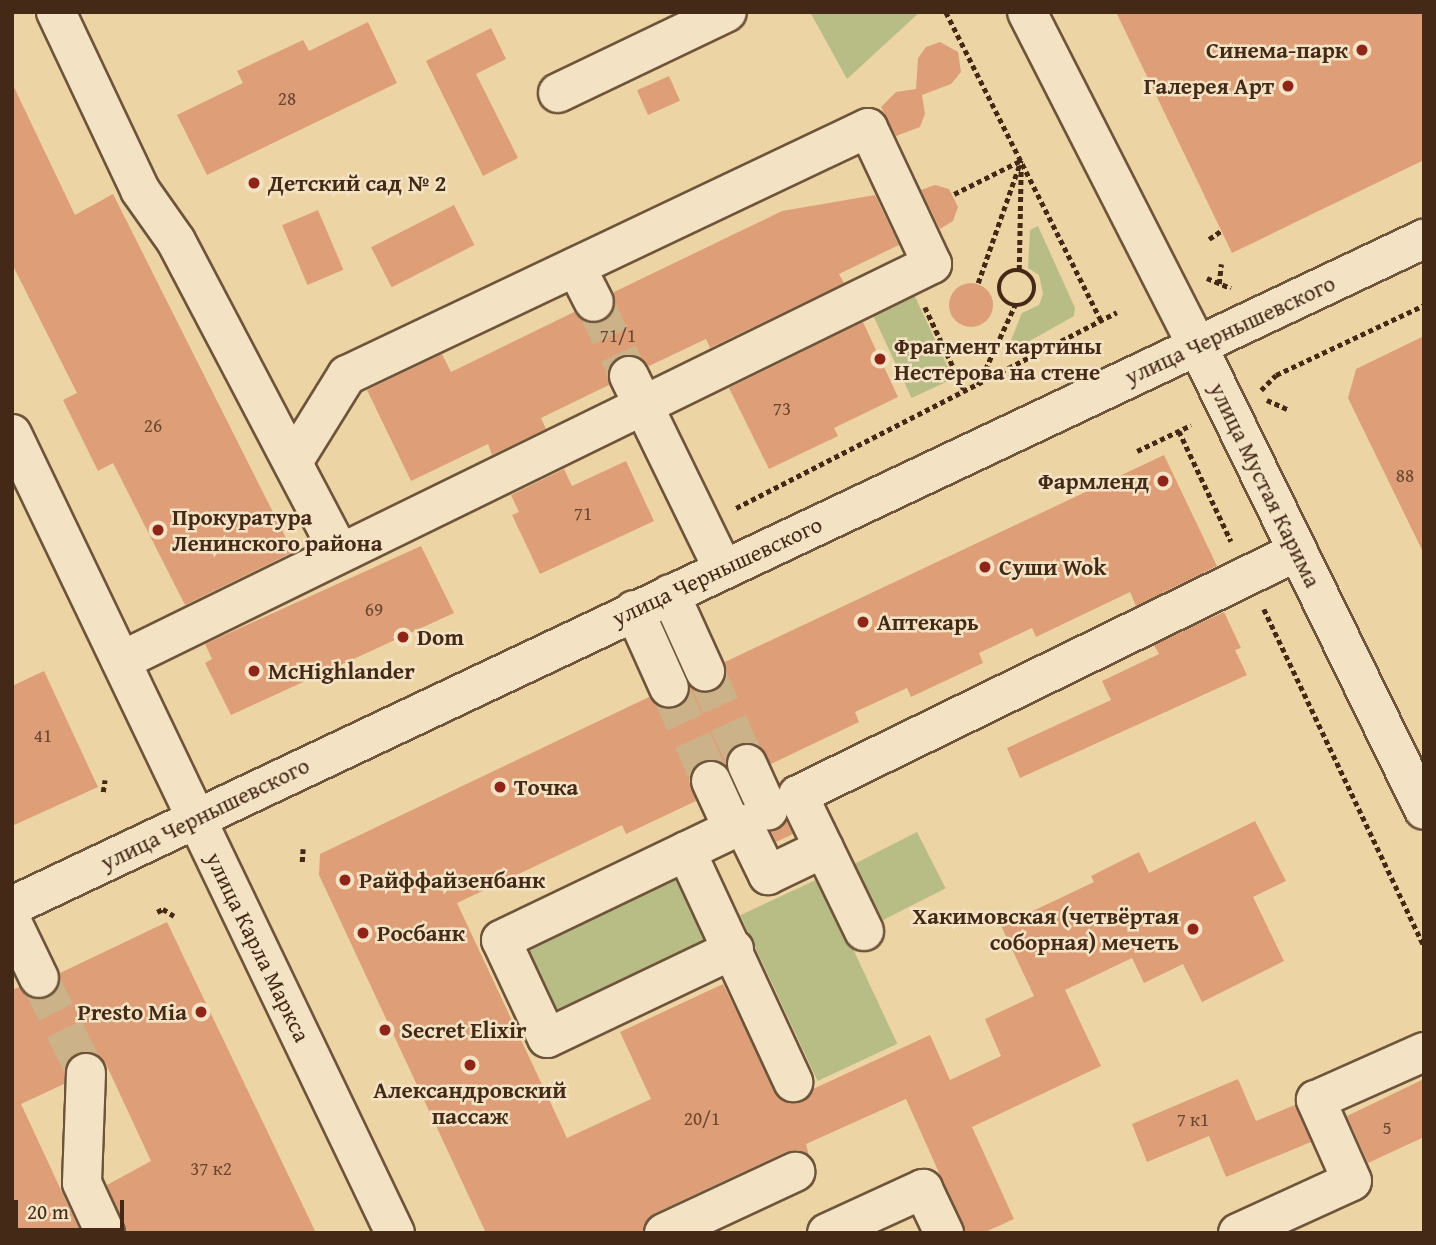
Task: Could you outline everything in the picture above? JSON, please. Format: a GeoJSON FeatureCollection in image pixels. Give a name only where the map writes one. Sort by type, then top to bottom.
{"type":"FeatureCollection","features":[{"type":"Feature","properties":{"kind":"street"},"geometry":{"type":"LineString","coordinates":[[56,12],[140,190],[176,241],[339,551]]}},
{"type":"Feature","properties":{"kind":"street"},"geometry":{"type":"LineString","coordinates":[[558,93],[727,12]]}},
{"type":"Feature","properties":{"kind":"street","name":"улица Мустая Карима"},"geometry":{"type":"LineString","coordinates":[[1027,12],[1197,345],[1424,810]]}},
{"type":"Feature","properties":{"kind":"street"},"geometry":{"type":"LineString","coordinates":[[121,661],[339,551],[636,390],[932,264],[868,128],[347,375],[293,463]]}},
{"type":"Feature","properties":{"kind":"street","name":"улица Чернышевского"},"geometry":{"type":"LineString","coordinates":[[12,906],[1424,239]]}},
{"type":"Feature","properties":{"kind":"street"},"geometry":{"type":"LineString","coordinates":[[576,267],[593,302]]}},
{"type":"Feature","properties":{"kind":"street"},"geometry":{"type":"LineString","coordinates":[[636,390],[723,569]]}},
{"type":"Feature","properties":{"kind":"street","name":"улица Карла Маркса"},"geometry":{"type":"LineString","coordinates":[[12,434],[395,1233]]}},
{"type":"Feature","properties":{"kind":"street"},"geometry":{"type":"LineString","coordinates":[[864,931],[798,795],[1298,551]]}},
{"type":"Feature","properties":{"kind":"street"},"geometry":{"type":"LineString","coordinates":[[670,594],[705,671]]}},
{"type":"Feature","properties":{"kind":"street"},"geometry":{"type":"LineString","coordinates":[[634,610],[669,688]]}},
{"type":"Feature","properties":{"kind":"street"},"geometry":{"type":"LineString","coordinates":[[747,764],[768,810]]}},
{"type":"Feature","properties":{"kind":"street"},"geometry":{"type":"LineString","coordinates":[[711,781],[733,829]]}},
{"type":"Feature","properties":{"kind":"street"},"geometry":{"type":"LineString","coordinates":[[734,948],[547,1038],[501,940],[743,824],[768,875],[824,848]]}},
{"type":"Feature","properties":{"kind":"street"},"geometry":{"type":"LineString","coordinates":[[686,851],[734,948],[793,1082]]}},
{"type":"Feature","properties":{"kind":"street"},"geometry":{"type":"LineString","coordinates":[[12,922],[39,978]]}},
{"type":"Feature","properties":{"kind":"street"},"geometry":{"type":"LineString","coordinates":[[1238,1233],[1352,1181],[1316,1100],[1424,1052]]}},
{"type":"Feature","properties":{"kind":"street"},"geometry":{"type":"LineString","coordinates":[[86,1073],[82,1182],[105,1233]]}},
{"type":"Feature","properties":{"kind":"street"},"geometry":{"type":"LineString","coordinates":[[664,1233],[795,1172]]}},
{"type":"Feature","properties":{"kind":"street"},"geometry":{"type":"LineString","coordinates":[[827,1233],[923,1189],[944,1233]]}},
{"type":"Feature","properties":{"kind":"path"},"geometry":{"type":"LineString","coordinates":[[946,12],[1101,320]]}},
{"type":"Feature","properties":{"kind":"path"},"geometry":{"type":"LineString","coordinates":[[954,194],[1021,160]]}},
{"type":"Feature","properties":{"kind":"path"},"geometry":{"type":"LineString","coordinates":[[1019,270],[1021,160]]}},
{"type":"Feature","properties":{"kind":"path"},"geometry":{"type":"LineString","coordinates":[[978,283],[1021,160]]}},
{"type":"Feature","properties":{"kind":"path"},"geometry":{"type":"LineString","coordinates":[[1209,239],[1222,231]]}},
{"type":"Feature","properties":{"kind":"path"},"geometry":{"type":"LineString","coordinates":[[1219,284],[1222,264]]}},
{"type":"Feature","properties":{"kind":"path"},"geometry":{"type":"LineString","coordinates":[[1019,270],[1031,275],[1035,293],[1029,301],[1015,305],[1004,300],[1000,282],[1005,274],[1019,270]]}},
{"type":"Feature","properties":{"kind":"path"},"geometry":{"type":"LineString","coordinates":[[910,274],[965,392]]}},
{"type":"Feature","properties":{"kind":"path"},"geometry":{"type":"LineString","coordinates":[[1197,274],[1231,288]]}},
{"type":"Feature","properties":{"kind":"path"},"geometry":{"type":"LineString","coordinates":[[978,385],[1015,305]]}},
{"type":"Feature","properties":{"kind":"path"},"geometry":{"type":"LineString","coordinates":[[1287,409],[1256,395],[1276,375],[1424,305]]}},
{"type":"Feature","properties":{"kind":"path"},"geometry":{"type":"LineString","coordinates":[[702,525],[1117,312]]}},
{"type":"Feature","properties":{"kind":"path"},"geometry":{"type":"LineString","coordinates":[[1137,451],[1191,425]]}},
{"type":"Feature","properties":{"kind":"path"},"geometry":{"type":"LineString","coordinates":[[1179,431],[1424,946]]}},
{"type":"Feature","properties":{"kind":"path"},"geometry":{"type":"LineString","coordinates":[[103,792],[106,780]]}},
{"type":"Feature","properties":{"kind":"path"},"geometry":{"type":"LineString","coordinates":[[302,862],[303,849]]}},
{"type":"Feature","properties":{"kind":"path"},"geometry":{"type":"LineString","coordinates":[[157,912],[163,909],[174,916]]}},
{"type":"Feature","properties":{"kind":"green space"},"geometry":{"type":"Polygon","coordinates":[[[810,12],[920,12],[847,79],[810,12]]]}},
{"type":"Feature","properties":{"kind":"green space"},"geometry":{"type":"Polygon","coordinates":[[[1038,226],[1075,308],[1074,316],[1005,355],[1022,313],[1039,305],[1043,294],[1039,275],[1028,268],[1030,230],[1038,226]]]}},
{"type":"Feature","properties":{"kind":"green space"},"geometry":{"type":"Polygon","coordinates":[[[911,288],[953,379],[912,398],[869,307],[911,288]]]}},
{"type":"Feature","properties":{"kind":"green space"},"geometry":{"type":"Polygon","coordinates":[[[917,832],[946,888],[883,920],[855,864],[917,832]]]}},
{"type":"Feature","properties":{"kind":"green space"},"geometry":{"type":"Polygon","coordinates":[[[677,873],[709,942],[555,1014],[523,945],[677,873]]]}},
{"type":"Feature","properties":{"kind":"green space"},"geometry":{"type":"Polygon","coordinates":[[[820,878],[897,1044],[818,1081],[740,915],[820,878]]]}},
{"type":"Feature","properties":{"kind":"building","name":"Галерея Арт"},"geometry":{"type":"Polygon","coordinates":[[[1116,12],[1424,12],[1424,160],[1232,253],[1116,12]]]}},
{"type":"Feature","properties":{"kind":"building"},"geometry":{"type":"Polygon","coordinates":[[[368,22],[397,83],[207,175],[177,115],[243,83],[237,71],[303,40],[309,51],[368,22]]]}},
{"type":"Feature","properties":{"kind":"building"},"geometry":{"type":"Polygon","coordinates":[[[491,28],[506,59],[476,74],[518,158],[483,176],[426,61],[491,28]]]}},
{"type":"Feature","properties":{"kind":"building"},"geometry":{"type":"Polygon","coordinates":[[[940,42],[958,52],[961,72],[951,84],[922,95],[925,114],[920,127],[896,136],[881,107],[896,92],[916,89],[918,58],[926,47],[940,42]]]}},
{"type":"Feature","properties":{"kind":"building"},"geometry":{"type":"Polygon","coordinates":[[[669,76],[680,101],[648,115],[637,90],[669,76]]]}},
{"type":"Feature","properties":{"kind":"building"},"geometry":{"type":"Polygon","coordinates":[[[12,83],[75,215],[113,194],[293,552],[185,605],[113,463],[98,471],[63,400],[77,393],[12,264],[12,83]]]}},
{"type":"Feature","properties":{"kind":"building"},"geometry":{"type":"Polygon","coordinates":[[[935,185],[949,189],[958,207],[953,221],[940,229],[921,190],[935,185]]]}},
{"type":"Feature","properties":{"kind":"building"},"geometry":{"type":"Polygon","coordinates":[[[875,195],[899,245],[839,274],[844,283],[710,348],[706,339],[649,366],[641,358],[620,356],[611,364],[609,385],[541,418],[546,429],[492,455],[488,444],[411,481],[367,390],[442,354],[451,372],[574,312],[583,321],[603,322],[613,313],[614,292],[782,211],[875,195]]]}},
{"type":"Feature","properties":{"kind":"building"},"geometry":{"type":"Polygon","coordinates":[[[454,205],[474,245],[392,287],[371,247],[454,205]]]}},
{"type":"Feature","properties":{"kind":"building"},"geometry":{"type":"Polygon","coordinates":[[[318,210],[343,270],[307,285],[282,225],[318,210]]]}},
{"type":"Feature","properties":{"kind":"building"},"geometry":{"type":"Polygon","coordinates":[[[971,283],[987,289],[993,305],[987,321],[971,327],[955,321],[949,305],[955,289],[971,283]]]}},
{"type":"Feature","properties":{"kind":"building"},"geometry":{"type":"Polygon","coordinates":[[[863,322],[898,397],[834,428],[838,436],[769,469],[729,388],[863,322]]]}},
{"type":"Feature","properties":{"kind":"building"},"geometry":{"type":"Polygon","coordinates":[[[1424,336],[1424,554],[1348,398],[1356,369],[1424,336]]]}},
{"type":"Feature","properties":{"kind":"building"},"geometry":{"type":"Polygon","coordinates":[[[1164,455],[1217,566],[1136,606],[1130,592],[1036,637],[1032,628],[979,653],[983,663],[911,697],[907,688],[855,712],[859,722],[771,764],[759,746],[739,744],[729,752],[726,766],[712,759],[694,768],[689,780],[696,801],[626,834],[622,825],[457,903],[567,1138],[651,1099],[620,1032],[723,984],[781,1100],[802,1102],[813,1089],[930,1035],[950,1080],[1001,1056],[985,1019],[1034,996],[1001,926],[1094,882],[1091,876],[1139,852],[1149,873],[1255,821],[1286,881],[1253,897],[1284,961],[1202,1002],[1183,964],[1144,983],[1132,958],[1065,990],[1101,1066],[972,1127],[1014,1219],[983,1233],[966,1233],[906,1099],[806,1144],[809,1156],[798,1150],[786,1152],[655,1213],[642,1233],[486,1233],[319,875],[320,854],[649,697],[666,710],[679,708],[687,700],[690,686],[704,693],[722,684],[725,662],[1164,455]]]}},
{"type":"Feature","properties":{"kind":"building"},"geometry":{"type":"Polygon","coordinates":[[[626,461],[654,521],[540,574],[512,515],[519,512],[511,495],[564,469],[572,486],[626,461]]]}},
{"type":"Feature","properties":{"kind":"building"},"geometry":{"type":"Polygon","coordinates":[[[421,546],[454,613],[231,715],[205,663],[212,659],[205,644],[421,546]]]}},
{"type":"Feature","properties":{"kind":"building"},"geometry":{"type":"Polygon","coordinates":[[[1224,612],[1241,648],[1235,650],[1247,675],[1020,778],[1007,748],[1111,700],[1102,681],[1159,654],[1154,645],[1224,612]]]}},
{"type":"Feature","properties":{"kind":"building"},"geometry":{"type":"Polygon","coordinates":[[[44,671],[98,787],[12,826],[12,686],[44,671]]]}},
{"type":"Feature","properties":{"kind":"building"},"geometry":{"type":"Polygon","coordinates":[[[786,821],[793,834],[776,842],[771,831],[786,821]]]}},
{"type":"Feature","properties":{"kind":"building"},"geometry":{"type":"Polygon","coordinates":[[[167,922],[316,1233],[126,1233],[107,1185],[151,1161],[105,1062],[86,1051],[68,1061],[64,1084],[21,1104],[81,1233],[12,1233],[12,990],[19,987],[27,996],[48,998],[57,990],[60,973],[167,922]]]}},
{"type":"Feature","properties":{"kind":"building"},"geometry":{"type":"Polygon","coordinates":[[[1238,1079],[1256,1121],[1295,1105],[1311,1142],[1226,1177],[1209,1136],[1147,1162],[1132,1124],[1238,1079]]]}},
{"type":"Feature","properties":{"kind":"building"},"geometry":{"type":"Polygon","coordinates":[[[1424,1079],[1424,1137],[1368,1163],[1347,1116],[1424,1079]]]}},
{"type":"Feature","properties":{"kind":"tunnel"},"geometry":{"type":"LineString","coordinates":[[594,302],[629,376]]}},
{"type":"Feature","properties":{"kind":"tunnel"},"geometry":{"type":"LineString","coordinates":[[705,671],[747,764]]}},
{"type":"Feature","properties":{"kind":"tunnel"},"geometry":{"type":"LineString","coordinates":[[669,688],[711,781]]}},
{"type":"Feature","properties":{"kind":"tunnel"},"geometry":{"type":"LineString","coordinates":[[39,978],[86,1073]]}},
{"type":"Feature","properties":{"kind":"place","name":"Синема-парк"},"geometry":{"type":"Point","coordinates":[1362,50]}},
{"type":"Feature","properties":{"kind":"place","name":"Галерея Арт"},"geometry":{"type":"Point","coordinates":[1288,86]}},
{"type":"Feature","properties":{"kind":"place","name":"Детский сад № 2"},"geometry":{"type":"Point","coordinates":[254,183]}},
{"type":"Feature","properties":{"kind":"place","name":"Фрагмент картины Нестерова на стене"},"geometry":{"type":"Point","coordinates":[880,359]}},
{"type":"Feature","properties":{"kind":"place","name":"Фармленд"},"geometry":{"type":"Point","coordinates":[1163,481]}},
{"type":"Feature","properties":{"kind":"place","name":"Прокуратура Ленинского района"},"geometry":{"type":"Point","coordinates":[158,530]}},
{"type":"Feature","properties":{"kind":"place","name":"Суши Wok"},"geometry":{"type":"Point","coordinates":[985,567]}},
{"type":"Feature","properties":{"kind":"place","name":"Аптекарь"},"geometry":{"type":"Point","coordinates":[863,622]}},
{"type":"Feature","properties":{"kind":"place","name":"Dom"},"geometry":{"type":"Point","coordinates":[403,637]}},
{"type":"Feature","properties":{"kind":"place","name":"McHighlander"},"geometry":{"type":"Point","coordinates":[254,671]}},
{"type":"Feature","properties":{"kind":"place","name":"Точка"},"geometry":{"type":"Point","coordinates":[500,787]}},
{"type":"Feature","properties":{"kind":"place","name":"Райффайзенбанк"},"geometry":{"type":"Point","coordinates":[345,880]}},
{"type":"Feature","properties":{"kind":"place","name":"Хакимовская (четвёртая соборная) мечеть"},"geometry":{"type":"Point","coordinates":[1193,929]}},
{"type":"Feature","properties":{"kind":"place","name":"Росбанк"},"geometry":{"type":"Point","coordinates":[363,933]}},
{"type":"Feature","properties":{"kind":"place","name":"Presto Mia"},"geometry":{"type":"Point","coordinates":[201,1012]}},
{"type":"Feature","properties":{"kind":"place","name":"Secret Elixir"},"geometry":{"type":"Point","coordinates":[385,1030]}},
{"type":"Feature","properties":{"kind":"place","name":"Александровский пассаж"},"geometry":{"type":"Point","coordinates":[470,1065]}}]}
